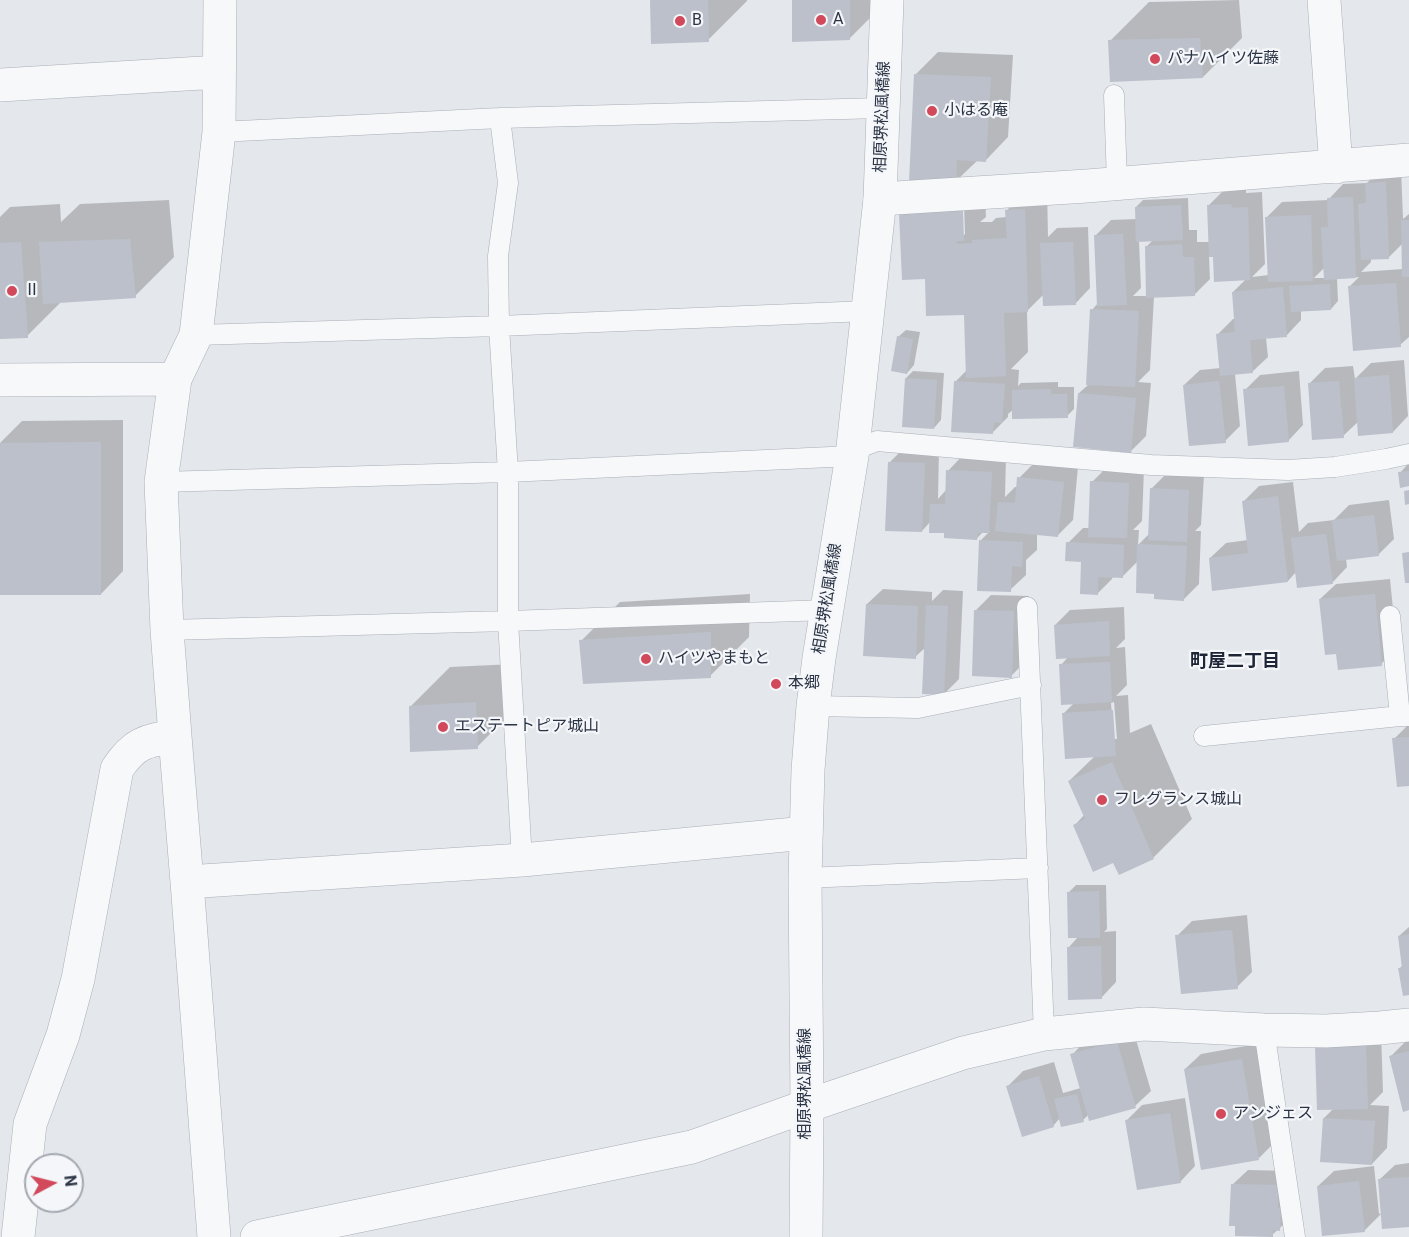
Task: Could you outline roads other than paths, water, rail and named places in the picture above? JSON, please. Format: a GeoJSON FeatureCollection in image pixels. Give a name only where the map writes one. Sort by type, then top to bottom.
{"type":"FeatureCollection","features":[{"type":"Feature","properties":{"kind":"street"},"geometry":{"type":"LineString","coordinates":[[214,1237],[167,630],[161,482],[175,379],[196,336],[219,132],[220,0]]}},
{"type":"Feature","properties":{"kind":"street","name":"相原堺松風橋線"},"geometry":{"type":"LineString","coordinates":[[806,1237],[805,878],[808,770],[813,706],[852,456],[880,199],[886,0]]}},
{"type":"Feature","properties":{"kind":"street"},"geometry":{"type":"LineString","coordinates":[[1324,0],[1336,167]]}},
{"type":"Feature","properties":{"kind":"street"},"geometry":{"type":"LineString","coordinates":[[0,85],[219,72]]}},
{"type":"Feature","properties":{"kind":"street"},"geometry":{"type":"LineString","coordinates":[[880,199],[1409,160]]}},
{"type":"Feature","properties":{"kind":"street"},"geometry":{"type":"LineString","coordinates":[[0,380],[175,379]]}},
{"type":"Feature","properties":{"kind":"street"},"geometry":{"type":"LineString","coordinates":[[18,1237],[30,1125],[63,1035],[78,979],[117,769],[126,755],[138,746],[175,736]]}},
{"type":"Feature","properties":{"kind":"street"},"geometry":{"type":"LineString","coordinates":[[187,882],[522,860],[806,833]]}},
{"type":"Feature","properties":{"kind":"street"},"geometry":{"type":"LineString","coordinates":[[256,1237],[692,1147],[963,1053],[1044,1034],[1144,1024],[1326,1031],[1409,1025]]}},
{"type":"Feature","properties":{"kind":"lane"},"geometry":{"type":"LineString","coordinates":[[1114,95],[1117,183]]}},
{"type":"Feature","properties":{"kind":"lane"},"geometry":{"type":"LineString","coordinates":[[219,132],[500,118],[882,108]]}},
{"type":"Feature","properties":{"kind":"lane"},"geometry":{"type":"LineString","coordinates":[[500,118],[508,183],[498,256],[499,326],[508,472],[508,621],[522,860]]}},
{"type":"Feature","properties":{"kind":"lane"},"geometry":{"type":"LineString","coordinates":[[196,336],[868,311]]}},
{"type":"Feature","properties":{"kind":"lane"},"geometry":{"type":"LineString","coordinates":[[161,482],[508,472],[852,456],[864,446],[878,441],[1151,465],[1288,470],[1335,467],[1409,454]]}},
{"type":"Feature","properties":{"kind":"lane"},"geometry":{"type":"LineString","coordinates":[[1028,607],[1044,1034]]}},
{"type":"Feature","properties":{"kind":"lane"},"geometry":{"type":"LineString","coordinates":[[167,630],[827,610]]}},
{"type":"Feature","properties":{"kind":"lane"},"geometry":{"type":"LineString","coordinates":[[1204,736],[1404,716],[1390,616]]}},
{"type":"Feature","properties":{"kind":"lane"},"geometry":{"type":"LineString","coordinates":[[813,706],[918,708],[1031,685]]}},
{"type":"Feature","properties":{"kind":"lane"},"geometry":{"type":"LineString","coordinates":[[805,878],[1038,868]]}},
{"type":"Feature","properties":{"kind":"lane"},"geometry":{"type":"LineString","coordinates":[[1264,1030],[1295,1237]]}},
{"type":"Feature","properties":{"kind":"place","name":"A"},"geometry":{"type":"Point","coordinates":[821,20]}},
{"type":"Feature","properties":{"kind":"place","name":"B"},"geometry":{"type":"Point","coordinates":[680,21]}},
{"type":"Feature","properties":{"kind":"place","name":"パナハイツ佐藤"},"geometry":{"type":"Point","coordinates":[1155,59]}},
{"type":"Feature","properties":{"kind":"place","name":"小はる庵"},"geometry":{"type":"Point","coordinates":[932,111]}},
{"type":"Feature","properties":{"kind":"place","name":"Ⅱ"},"geometry":{"type":"Point","coordinates":[12,291]}},
{"type":"Feature","properties":{"kind":"place","name":"ハイツやまもと"},"geometry":{"type":"Point","coordinates":[646,659]}},
{"type":"Feature","properties":{"kind":"place","name":"本郷"},"geometry":{"type":"Point","coordinates":[776,684]}},
{"type":"Feature","properties":{"kind":"place","name":"エステートピア城山"},"geometry":{"type":"Point","coordinates":[443,727]}},
{"type":"Feature","properties":{"kind":"place","name":"フレグランス城山"},"geometry":{"type":"Point","coordinates":[1102,800]}},
{"type":"Feature","properties":{"kind":"place","name":"アンジェス"},"geometry":{"type":"Point","coordinates":[1221,1114]}},
{"type":"Feature","properties":{"kind":"district","name":"町屋二丁目"},"geometry":{"type":"Point","coordinates":[1235,662]}}]}
